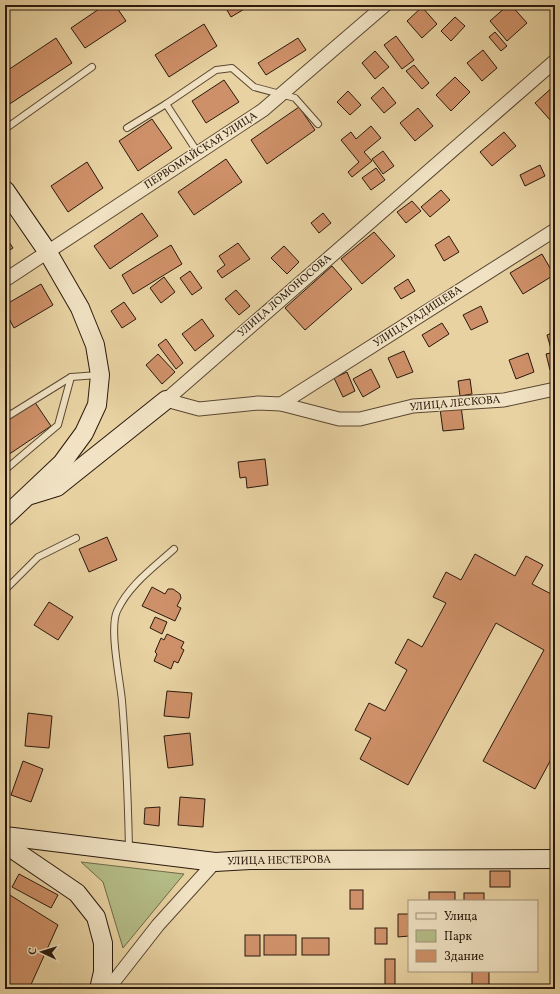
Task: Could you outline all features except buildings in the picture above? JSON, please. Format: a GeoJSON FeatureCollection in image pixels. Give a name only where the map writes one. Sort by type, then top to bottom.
{"type":"FeatureCollection","features":[{"type":"Feature","properties":{"kind":"street","name":"ПЕРВОМАЙСКАЯ УЛИЦА"},"geometry":{"type":"LineString","coordinates":[[5,280],[263,110],[385,5]]}},
{"type":"Feature","properties":{"kind":"street","name":"УЛИЦА ЛОМОНОСОВА"},"geometry":{"type":"LineString","coordinates":[[5,517],[26,497],[57,487],[166,400],[555,61]]}},
{"type":"Feature","properties":{"kind":"street"},"geometry":{"type":"LineString","coordinates":[[6,194],[47,251],[80,308],[95,345],[100,375],[97,405],[84,433],[62,463],[26,497]]}},
{"type":"Feature","properties":{"kind":"street","name":"УЛИЦА РАДИЩЕВА"},"geometry":{"type":"LineString","coordinates":[[281,404],[555,230]]}},
{"type":"Feature","properties":{"kind":"street","name":"УЛИЦА ЛЕСКОВА"},"geometry":{"type":"LineString","coordinates":[[166,400],[199,409],[258,403],[281,404],[339,419],[360,419],[413,406],[504,400],[555,389]]}},
{"type":"Feature","properties":{"kind":"street","name":"УЛИЦА НЕСТЕРОВА"},"geometry":{"type":"LineString","coordinates":[[5,836],[216,862],[250,860],[555,859]]}},
{"type":"Feature","properties":{"kind":"street"},"geometry":{"type":"LineString","coordinates":[[5,844],[77,893],[96,917],[103,943],[103,972],[99,989]]}},
{"type":"Feature","properties":{"kind":"street"},"geometry":{"type":"LineString","coordinates":[[108,989],[158,925],[216,862]]}},
{"type":"Feature","properties":{"kind":"lane"},"geometry":{"type":"LineString","coordinates":[[5,129],[92,66]]}},
{"type":"Feature","properties":{"kind":"lane"},"geometry":{"type":"LineString","coordinates":[[127,128],[216,70],[232,68],[254,87],[295,98],[318,124]]}},
{"type":"Feature","properties":{"kind":"lane"},"geometry":{"type":"LineString","coordinates":[[166,104],[198,154]]}},
{"type":"Feature","properties":{"kind":"lane"},"geometry":{"type":"LineString","coordinates":[[5,418],[71,377],[100,375]]}},
{"type":"Feature","properties":{"kind":"lane"},"geometry":{"type":"LineString","coordinates":[[5,470],[58,425],[71,377]]}},
{"type":"Feature","properties":{"kind":"lane"},"geometry":{"type":"LineString","coordinates":[[5,590],[38,557],[76,538]]}},
{"type":"Feature","properties":{"kind":"lane"},"geometry":{"type":"LineString","coordinates":[[129,851],[122,701],[114,623],[117,612],[125,596],[138,581],[174,549]]}},
{"type":"Feature","properties":{"kind":"green space"},"geometry":{"type":"Polygon","coordinates":[[[81,862],[184,874],[123,948],[103,882],[81,862]]]}}]}
